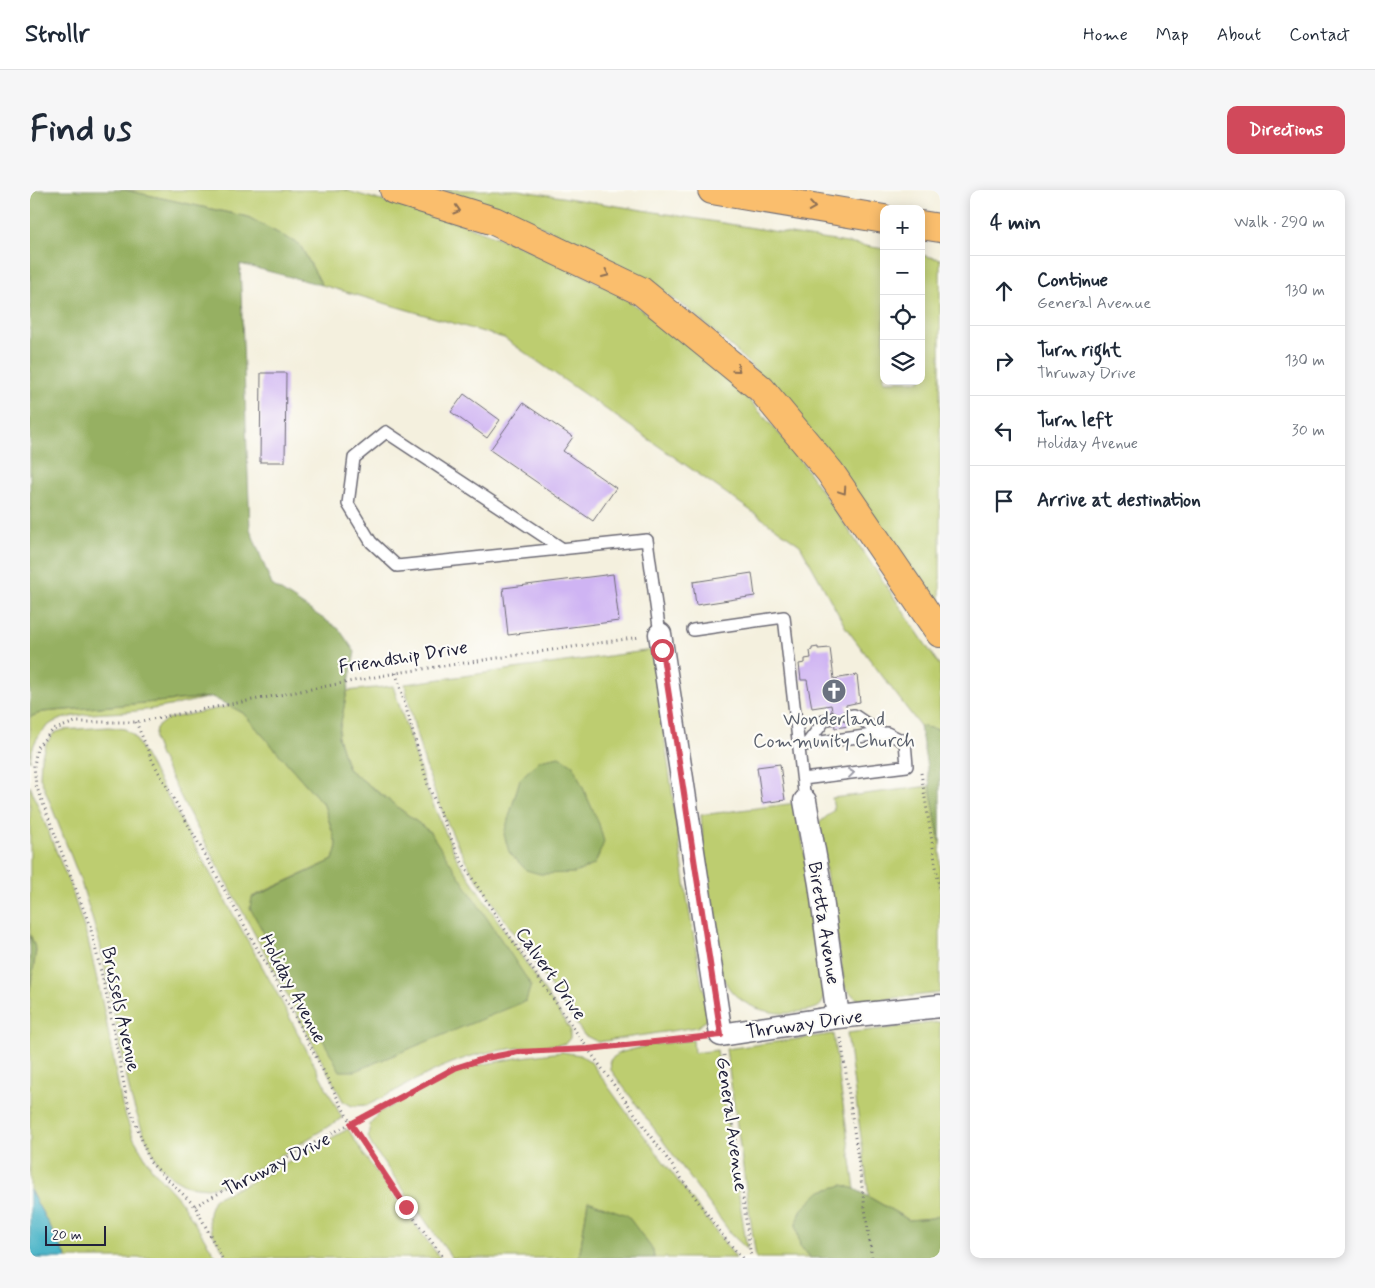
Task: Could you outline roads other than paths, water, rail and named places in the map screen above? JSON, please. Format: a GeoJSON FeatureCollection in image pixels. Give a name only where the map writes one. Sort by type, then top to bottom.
{"type":"FeatureCollection","features":[{"type":"Feature","properties":{"kind":"highway"},"geometry":{"type":"LineString","coordinates":[[394,190],[494,221],[642,291],[761,389],[830,472],[940,634]]}},
{"type":"Feature","properties":{"kind":"highway"},"geometry":{"type":"LineString","coordinates":[[712,190],[880,218]]}},
{"type":"Feature","properties":{"kind":"highway"},"geometry":{"type":"LineString","coordinates":[[925,226],[940,228]]}},
{"type":"Feature","properties":{"kind":"street","name":"General Avenue"},"geometry":{"type":"LineString","coordinates":[[660,634],[721,1035]]}},
{"type":"Feature","properties":{"kind":"street","name":"Biretta Avenue"},"geometry":{"type":"LineString","coordinates":[[805,802],[820,884],[838,1016]]}},
{"type":"Feature","properties":{"kind":"street","name":"Thruway Drive"},"geometry":{"type":"LineString","coordinates":[[721,1035],[838,1016],[940,1006]]}},
{"type":"Feature","properties":{"kind":"lane"},"geometry":{"type":"LineString","coordinates":[[563,549],[386,432],[354,458],[348,504],[371,542],[397,566],[563,549],[647,540],[660,634]]}},
{"type":"Feature","properties":{"kind":"lane","name":"Biretta Avenue"},"geometry":{"type":"LineString","coordinates":[[692,630],[784,617],[802,745],[805,802]]}},
{"type":"Feature","properties":{"kind":"lane"},"geometry":{"type":"LineString","coordinates":[[848,716],[854,715],[882,734]]}},
{"type":"Feature","properties":{"kind":"lane"},"geometry":{"type":"LineString","coordinates":[[802,745],[824,720],[833,718]]}},
{"type":"Feature","properties":{"kind":"lane"},"geometry":{"type":"LineString","coordinates":[[802,745],[887,733],[905,742],[907,766],[803,779]]}},
{"type":"Feature","properties":{"kind":"water"},"geometry":{"type":"Polygon","coordinates":[[[30,1190],[67,1258],[30,1258],[30,1190]]]}},
{"type":"Feature","properties":{"kind":"place","name":"Wonderland Community Church"},"geometry":{"type":"Point","coordinates":[834,691]}}]}
